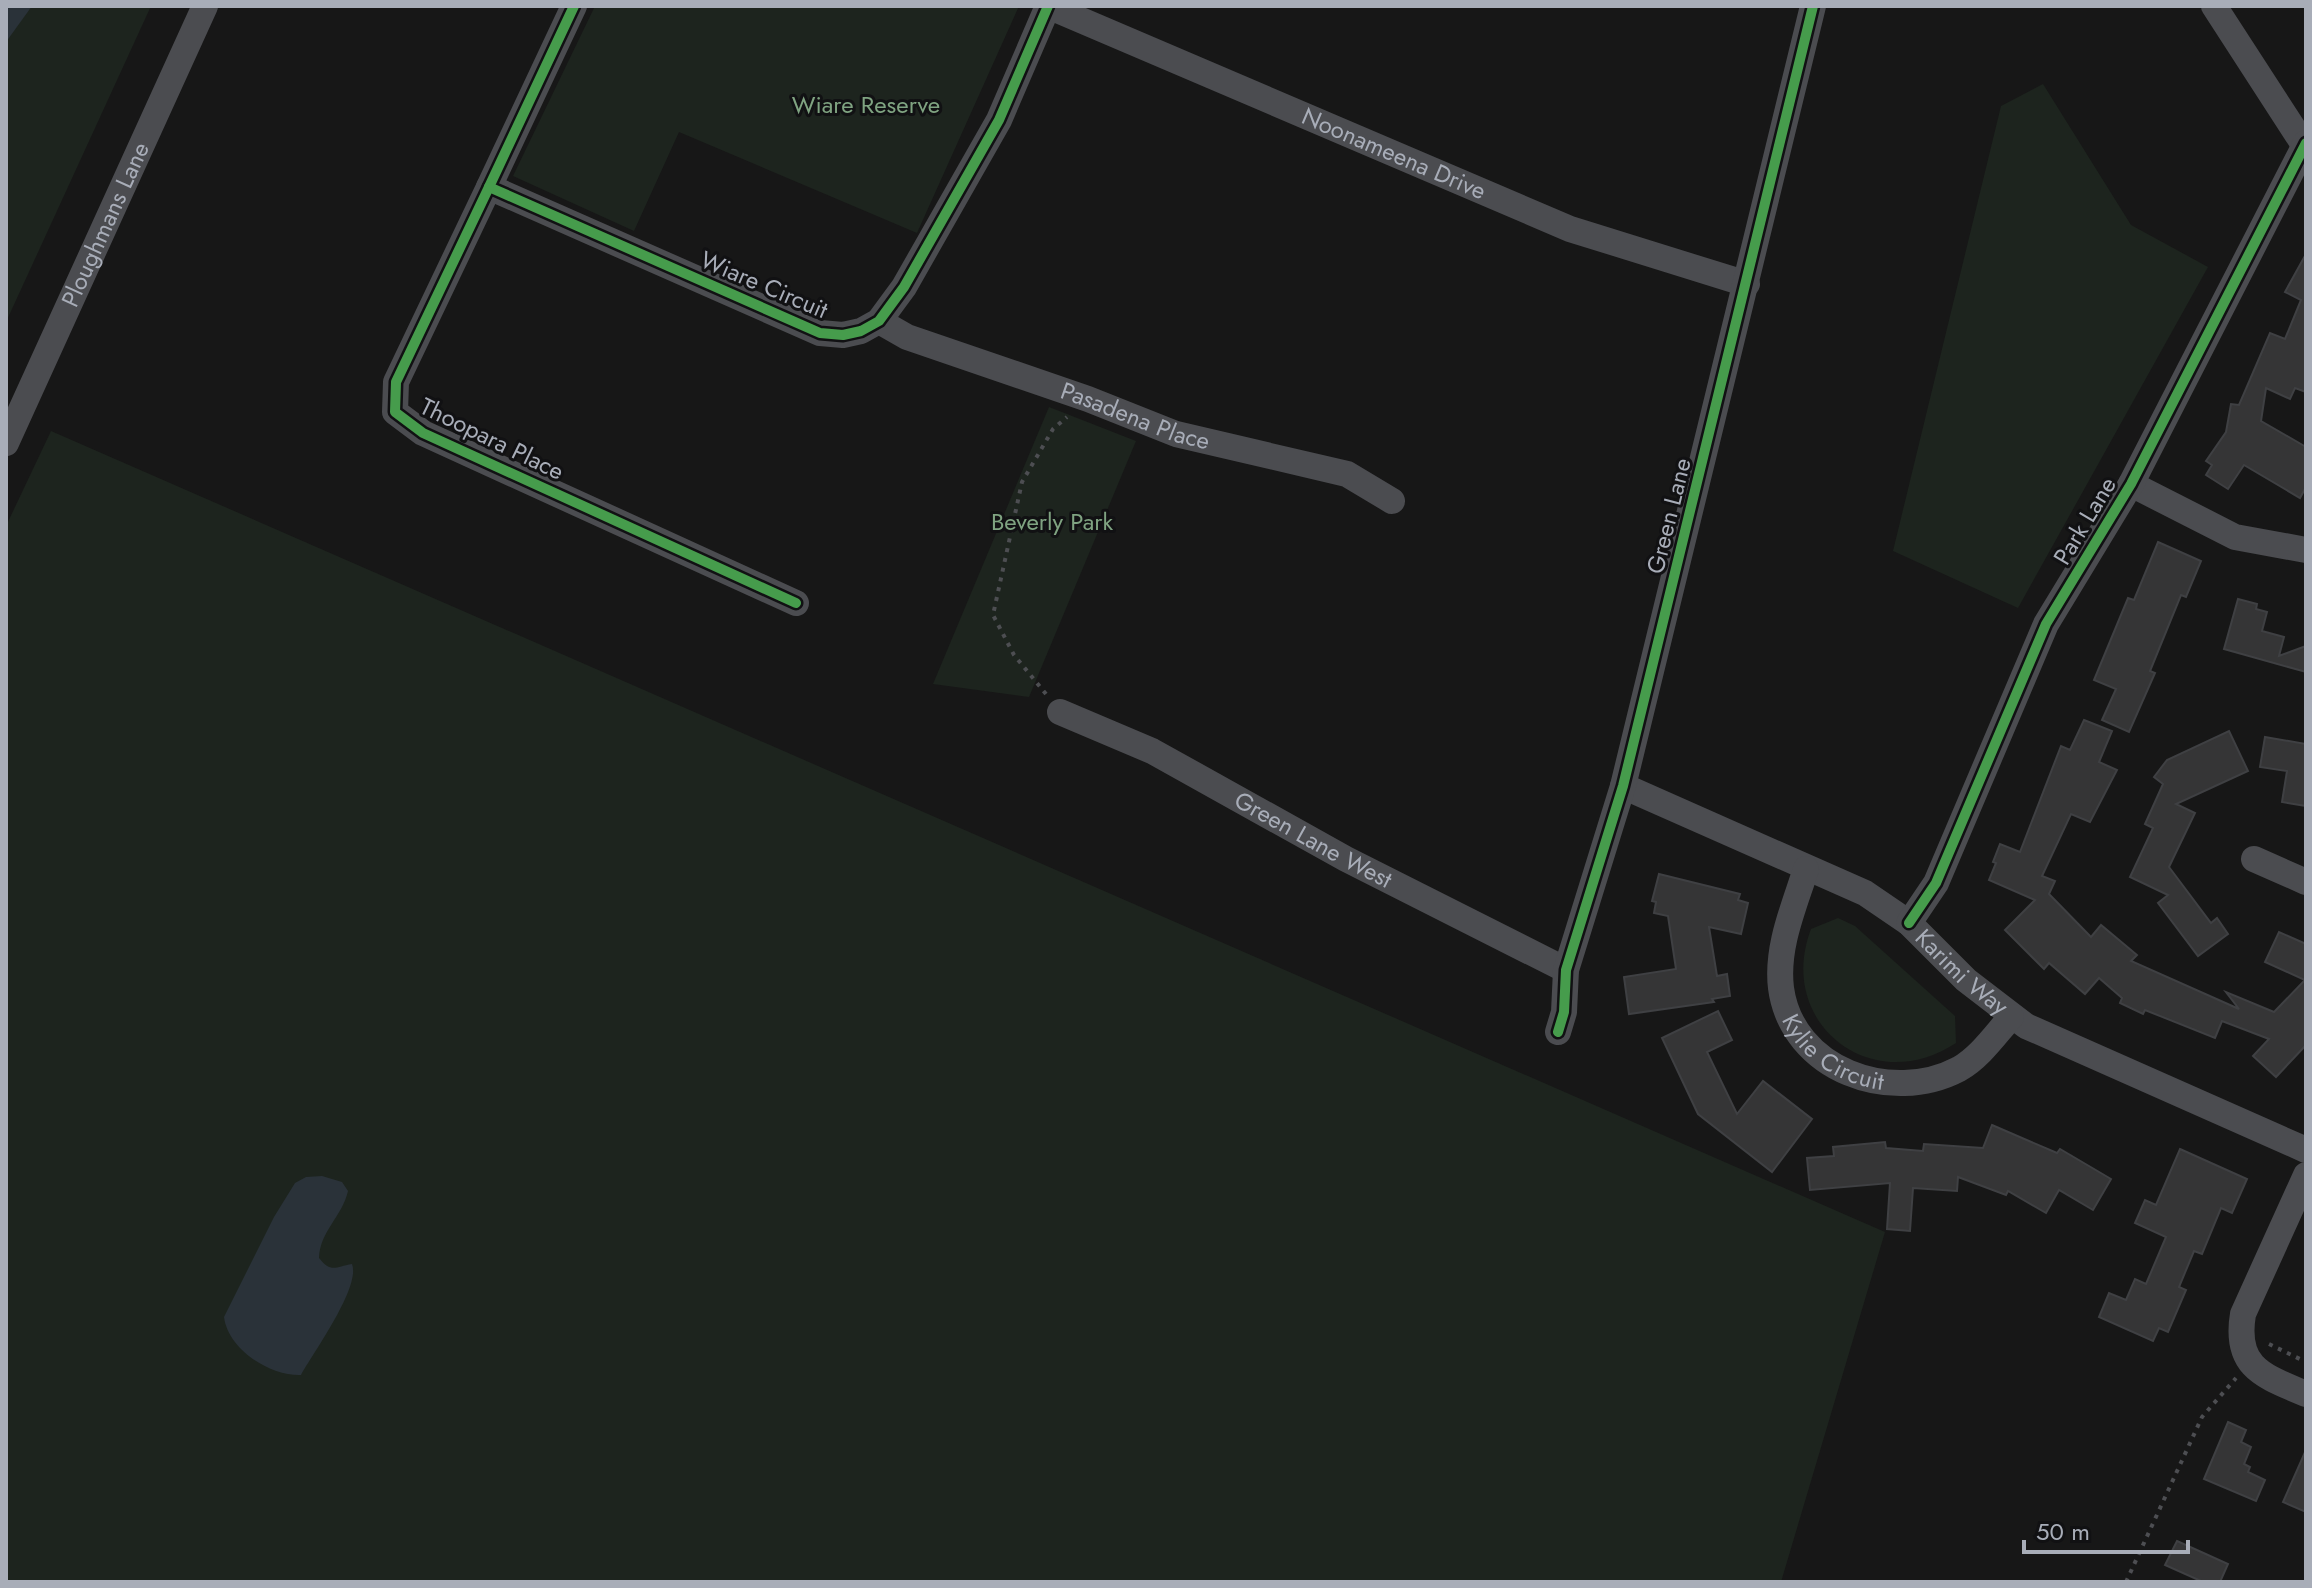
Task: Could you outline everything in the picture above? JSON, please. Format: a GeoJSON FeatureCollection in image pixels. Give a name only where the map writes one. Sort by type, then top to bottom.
{"type":"FeatureCollection","features":[{"type":"Feature","properties":{"kind":"street","name":"Ploughmans Lane"},"geometry":{"type":"LineString","coordinates":[[6,443],[205,6]]}},
{"type":"Feature","properties":{"kind":"street"},"geometry":{"type":"LineString","coordinates":[[489,187],[574,6]]}},
{"type":"Feature","properties":{"kind":"street"},"geometry":{"type":"LineString","coordinates":[[879,321],[904,287],[999,120],[1048,6]]}},
{"type":"Feature","properties":{"kind":"street","name":"Noonameena Drive"},"geometry":{"type":"LineString","coordinates":[[1048,6],[1570,229],[1747,284]]}},
{"type":"Feature","properties":{"kind":"street","name":"Green Lane"},"geometry":{"type":"LineString","coordinates":[[1558,1032],[1564,1012],[1566,970],[1623,786],[1813,6]]}},
{"type":"Feature","properties":{"kind":"street"},"geometry":{"type":"LineString","coordinates":[[2214,6],[2305,146]]}},
{"type":"Feature","properties":{"kind":"street","name":"Park Lane"},"geometry":{"type":"LineString","coordinates":[[1909,923],[1936,883],[2046,624],[2131,484],[2305,146]]}},
{"type":"Feature","properties":{"kind":"street","name":"Wiare Circuit"},"geometry":{"type":"LineString","coordinates":[[489,187],[820,333],[843,335],[861,331],[879,321]]}},
{"type":"Feature","properties":{"kind":"street","name":"Thoopara Place"},"geometry":{"type":"LineString","coordinates":[[489,187],[396,382],[395,412],[423,433],[796,603]]}},
{"type":"Feature","properties":{"kind":"street","name":"Pasadena Place"},"geometry":{"type":"LineString","coordinates":[[879,321],[907,337],[1088,399],[1176,434],[1347,474],[1392,501]]}},
{"type":"Feature","properties":{"kind":"street"},"geometry":{"type":"LineString","coordinates":[[2131,484],[2235,537],[2306,550]]}},
{"type":"Feature","properties":{"kind":"street","name":"Green Lane West"},"geometry":{"type":"LineString","coordinates":[[1060,712],[1152,751],[1346,859],[1566,970]]}},
{"type":"Feature","properties":{"kind":"street","name":"Karimi Way"},"geometry":{"type":"LineString","coordinates":[[1623,786],[1865,893],[1909,923],[1966,980],[2011,1017],[2046,1036],[2306,1150]]}},
{"type":"Feature","properties":{"kind":"street"},"geometry":{"type":"LineString","coordinates":[[2254,859],[2306,882]]}},
{"type":"Feature","properties":{"kind":"street","name":"Kylie Circuit"},"geometry":{"type":"LineString","coordinates":[[1806,869],[1781,954],[1781,989],[1793,1021],[1823,1058],[1851,1075],[1878,1083],[1924,1081],[1968,1063],[2011,1017]]}},
{"type":"Feature","properties":{"kind":"street"},"geometry":{"type":"LineString","coordinates":[[2306,1175],[2243,1314],[2245,1355],[2273,1380],[2306,1394]]}},
{"type":"Feature","properties":{"kind":"path"},"geometry":{"type":"LineString","coordinates":[[1060,712],[1014,655],[993,615],[1022,482],[1053,429],[1088,399]]}},
{"type":"Feature","properties":{"kind":"path"},"geometry":{"type":"LineString","coordinates":[[2243,1314],[2271,1346],[2306,1362]]}},
{"type":"Feature","properties":{"kind":"path"},"geometry":{"type":"LineString","coordinates":[[2126,1582],[2202,1417],[2245,1355]]}},
{"type":"Feature","properties":{"kind":"green space"},"geometry":{"type":"Polygon","coordinates":[[[6,6],[151,6],[6,322],[6,6]]]}},
{"type":"Feature","properties":{"kind":"green space","name":"Wiare Reserve"},"geometry":{"type":"Polygon","coordinates":[[[595,6],[1019,6],[917,233],[679,132],[634,231],[513,176],[595,6]]]}},
{"type":"Feature","properties":{"kind":"green space"},"geometry":{"type":"Polygon","coordinates":[[[2043,84],[2131,225],[2208,267],[2018,608],[1893,551],[2001,106],[2043,84]]]}},
{"type":"Feature","properties":{"kind":"green space","name":"Beverly Park"},"geometry":{"type":"Polygon","coordinates":[[[1049,407],[1136,441],[1029,697],[933,684],[1049,407]]]}},
{"type":"Feature","properties":{"kind":"green space"},"geometry":{"type":"Polygon","coordinates":[[[51,431],[1885,1232],[1781,1582],[6,1582],[6,526],[51,431]]]}},
{"type":"Feature","properties":{"kind":"green space"},"geometry":{"type":"Polygon","coordinates":[[[1838,918],[1855,926],[1955,1016],[1956,1043],[1924,1058],[1893,1062],[1864,1056],[1838,1042],[1819,1021],[1807,994],[1803,963],[1811,929],[1838,918]]]}},
{"type":"Feature","properties":{"kind":"shaded area"},"geometry":{"type":"Polygon","coordinates":[[[6,6],[32,6],[6,42],[6,6]]]}},
{"type":"Feature","properties":{"kind":"shaded area"},"geometry":{"type":"Polygon","coordinates":[[[322,1176],[342,1182],[348,1191],[323,1240],[319,1258],[330,1267],[352,1264],[353,1274],[343,1303],[301,1375],[289,1374],[264,1366],[242,1350],[227,1329],[224,1317],[274,1217],[295,1183],[306,1177],[322,1176]]]}},
{"type":"Feature","properties":{"kind":"building"},"geometry":{"type":"Polygon","coordinates":[[[2306,254],[2306,392],[2295,388],[2290,399],[2266,388],[2261,421],[2306,447],[2306,487],[2300,498],[2244,465],[2228,489],[2206,475],[2212,465],[2206,461],[2226,432],[2231,404],[2239,405],[2270,333],[2285,339],[2301,300],[2285,292],[2306,254]]]}},
{"type":"Feature","properties":{"kind":"building"},"geometry":{"type":"Polygon","coordinates":[[[2158,542],[2201,561],[2186,597],[2181,595],[2150,671],[2155,673],[2129,732],[2102,720],[2116,689],[2094,680],[2128,598],[2134,600],[2158,542]]]}},
{"type":"Feature","properties":{"kind":"building"},"geometry":{"type":"Polygon","coordinates":[[[2238,599],[2257,604],[2256,609],[2267,612],[2262,631],[2284,637],[2279,656],[2306,646],[2306,672],[2224,649],[2238,599]]]}},
{"type":"Feature","properties":{"kind":"building"},"geometry":{"type":"Polygon","coordinates":[[[2084,720],[2112,731],[2099,762],[2117,770],[2090,822],[2071,814],[2042,876],[2055,881],[2049,894],[2091,937],[2101,925],[2137,955],[2131,961],[2239,1009],[2226,992],[2274,1012],[2305,980],[2265,962],[2279,932],[2306,944],[2306,1045],[2276,1077],[2253,1056],[2269,1039],[2222,1021],[2215,1038],[2145,1010],[2143,1014],[2120,1003],[2122,998],[2099,978],[2085,994],[2049,963],[2044,969],[2005,930],[2035,900],[1989,880],[1996,863],[1993,862],[2000,844],[2020,852],[2061,746],[2070,750],[2084,720]]]}},
{"type":"Feature","properties":{"kind":"building"},"geometry":{"type":"Polygon","coordinates":[[[2229,731],[2248,771],[2176,804],[2195,813],[2169,867],[2211,923],[2217,918],[2228,934],[2198,956],[2158,903],[2168,895],[2130,877],[2153,828],[2145,824],[2163,784],[2154,777],[2167,760],[2229,731]]]}},
{"type":"Feature","properties":{"kind":"building"},"geometry":{"type":"Polygon","coordinates":[[[2265,737],[2306,744],[2306,806],[2282,802],[2287,771],[2260,767],[2265,737]]]}},
{"type":"Feature","properties":{"kind":"building"},"geometry":{"type":"Polygon","coordinates":[[[1659,874],[1740,894],[1738,900],[1748,903],[1741,934],[1709,927],[1717,976],[1727,974],[1730,996],[1712,999],[1714,1002],[1629,1014],[1624,977],[1676,969],[1668,916],[1654,913],[1656,902],[1652,901],[1659,874]]]}},
{"type":"Feature","properties":{"kind":"building"},"geometry":{"type":"Polygon","coordinates":[[[1718,1011],[1732,1040],[1707,1052],[1737,1114],[1763,1081],[1812,1119],[1772,1172],[1698,1114],[1662,1038],[1718,1011]]]}},
{"type":"Feature","properties":{"kind":"building"},"geometry":{"type":"Polygon","coordinates":[[[1992,1125],[2057,1153],[2060,1149],[2111,1179],[2093,1210],[2059,1190],[2046,1213],[2008,1191],[2006,1195],[1958,1177],[1957,1191],[1913,1188],[1910,1231],[1887,1229],[1890,1183],[1810,1190],[1807,1158],[1834,1156],[1833,1147],[1885,1142],[1886,1148],[1923,1151],[1924,1144],[1983,1148],[1992,1125]]]}},
{"type":"Feature","properties":{"kind":"building"},"geometry":{"type":"Polygon","coordinates":[[[2180,1149],[2247,1179],[2232,1213],[2221,1208],[2202,1254],[2194,1251],[2179,1287],[2186,1290],[2168,1332],[2159,1328],[2153,1341],[2099,1317],[2109,1293],[2126,1300],[2135,1279],[2146,1284],[2166,1237],[2135,1223],[2145,1200],[2156,1205],[2180,1149]]]}},
{"type":"Feature","properties":{"kind":"building"},"geometry":{"type":"Polygon","coordinates":[[[2228,1422],[2246,1430],[2241,1442],[2251,1447],[2244,1464],[2250,1467],[2248,1472],[2265,1480],[2256,1501],[2204,1479],[2228,1422]]]}},
{"type":"Feature","properties":{"kind":"building"},"geometry":{"type":"Polygon","coordinates":[[[2306,1450],[2306,1512],[2283,1502],[2306,1450]]]}},
{"type":"Feature","properties":{"kind":"building"},"geometry":{"type":"Polygon","coordinates":[[[2177,1541],[2228,1564],[2220,1582],[2203,1582],[2165,1565],[2177,1541]]]}},
{"type":"Feature","properties":{"kind":"cycle path"},"geometry":{"type":"LineString","coordinates":[[574,6],[489,187],[820,333],[843,335],[861,331],[879,321],[904,287],[999,120],[1048,6]]}},
{"type":"Feature","properties":{"kind":"cycle path"},"geometry":{"type":"LineString","coordinates":[[1558,1032],[1564,1012],[1566,970],[1623,786],[1813,6]]}},
{"type":"Feature","properties":{"kind":"cycle path"},"geometry":{"type":"LineString","coordinates":[[1909,923],[1936,883],[2046,624],[2131,484],[2306,143]]}},
{"type":"Feature","properties":{"kind":"cycle path"},"geometry":{"type":"LineString","coordinates":[[489,187],[396,382],[395,412],[423,433],[796,603]]}}]}
